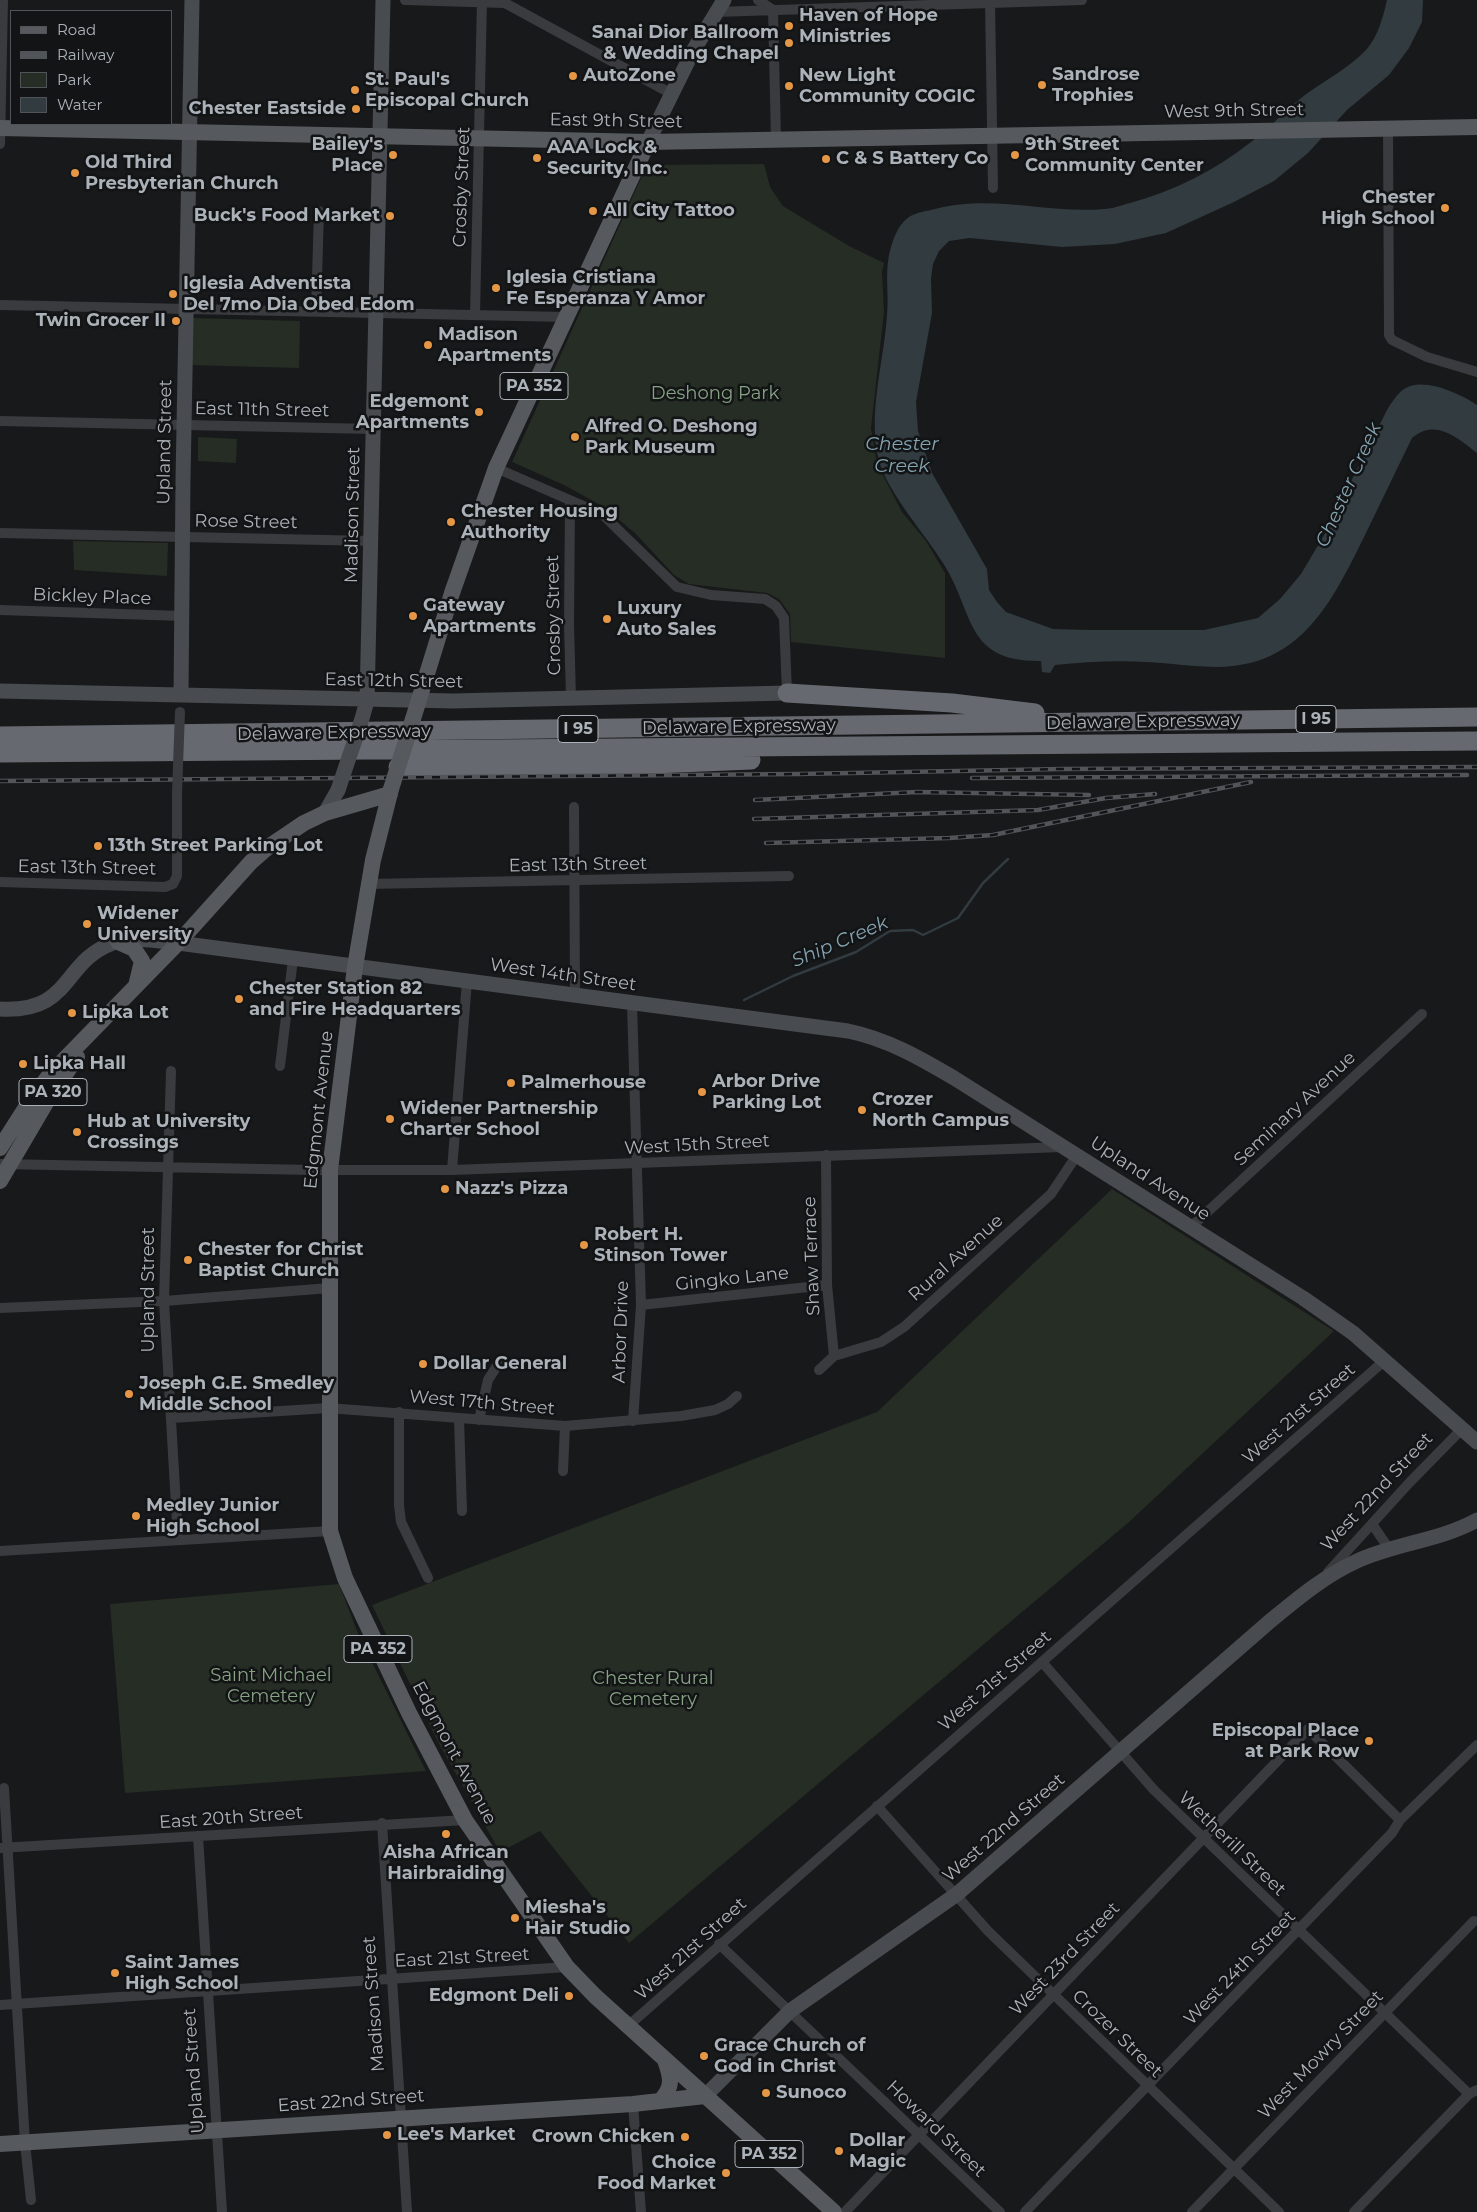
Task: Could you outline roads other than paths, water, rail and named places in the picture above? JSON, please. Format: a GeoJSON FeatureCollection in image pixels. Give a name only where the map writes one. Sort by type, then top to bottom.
{"type":"FeatureCollection","features":[{"type":"Feature","properties":{"kind":"highway"},"geometry":{"type":"LineString","coordinates":[[787,693],[882,697],[1049,714],[1156,721]]}},
{"type":"Feature","properties":{"kind":"highway","name":"Delaware Expressway"},"geometry":{"type":"LineString","coordinates":[[0,736],[1477,717]]}},
{"type":"Feature","properties":{"kind":"highway","name":"Delaware Expressway"},"geometry":{"type":"LineString","coordinates":[[0,753],[1477,741]]}},
{"type":"Feature","properties":{"kind":"highway"},"geometry":{"type":"LineString","coordinates":[[398,767],[630,765],[948,756],[1034,746]]}},
{"type":"Feature","properties":{"kind":"main road","name":"West 9th Street"},"geometry":{"type":"LineString","coordinates":[[992,136],[1477,127]]}},
{"type":"Feature","properties":{"kind":"main road","name":"East 9th Street"},"geometry":{"type":"LineString","coordinates":[[0,128],[648,142],[992,136]]}},
{"type":"Feature","properties":{"kind":"main road","name":"PA 352"},"geometry":{"type":"LineString","coordinates":[[496,468],[648,142]]}},
{"type":"Feature","properties":{"kind":"main road","name":"Edgmont Avenue"},"geometry":{"type":"LineString","coordinates":[[496,468],[461,567],[391,791],[368,884],[355,967],[330,1170],[328,1408],[330,1531],[344,1578],[409,1713],[465,1820],[567,1967],[665,2060],[834,2212]]}},
{"type":"Feature","properties":{"kind":"main road"},"geometry":{"type":"LineString","coordinates":[[136,986],[267,848],[304,823],[326,813],[391,791]]}},
{"type":"Feature","properties":{"kind":"main road"},"geometry":{"type":"LineString","coordinates":[[118,942],[134,949],[142,961],[136,986]]}},
{"type":"Feature","properties":{"kind":"main road","name":"PA 320"},"geometry":{"type":"LineString","coordinates":[[0,1148],[30,1101],[51,1073],[102,1023],[136,986]]}},
{"type":"Feature","properties":{"kind":"main road","name":"PA 320"},"geometry":{"type":"LineString","coordinates":[[0,1181],[4,1164],[102,1023]]}},
{"type":"Feature","properties":{"kind":"main road"},"geometry":{"type":"LineString","coordinates":[[660,2101],[667,2094],[671,2085],[671,2075],[665,2060]]}},
{"type":"Feature","properties":{"kind":"main road","name":"East 22nd Street"},"geometry":{"type":"LineString","coordinates":[[0,2144],[633,2104],[705,2096]]}},
{"type":"Feature","properties":{"kind":"street"},"geometry":{"type":"LineString","coordinates":[[0,144],[3,0]]}},
{"type":"Feature","properties":{"kind":"street","name":"Upland Street"},"geometry":{"type":"LineString","coordinates":[[173,884],[176,876],[181,695],[192,0]]}},
{"type":"Feature","properties":{"kind":"street","name":"Madison Street"},"geometry":{"type":"LineString","coordinates":[[326,813],[338,790],[368,701],[382,0]]}},
{"type":"Feature","properties":{"kind":"street"},"geometry":{"type":"LineString","coordinates":[[405,0],[482,1],[510,4],[672,94]]}},
{"type":"Feature","properties":{"kind":"street"},"geometry":{"type":"LineString","coordinates":[[758,0],[773,10]]}},
{"type":"Feature","properties":{"kind":"street"},"geometry":{"type":"LineString","coordinates":[[648,142],[696,45],[720,6],[773,10],[1082,0]]}},
{"type":"Feature","properties":{"kind":"street","name":"Crosby Street"},"geometry":{"type":"LineString","coordinates":[[475,315],[482,1]]}},
{"type":"Feature","properties":{"kind":"street"},"geometry":{"type":"LineString","coordinates":[[990,2],[992,188]]}},
{"type":"Feature","properties":{"kind":"street"},"geometry":{"type":"LineString","coordinates":[[773,10],[776,140]]}},
{"type":"Feature","properties":{"kind":"street"},"geometry":{"type":"LineString","coordinates":[[1388,128],[1389,335],[1392,340],[1427,357],[1477,372]]}},
{"type":"Feature","properties":{"kind":"street"},"geometry":{"type":"LineString","coordinates":[[316,311],[319,211]]}},
{"type":"Feature","properties":{"kind":"street"},"geometry":{"type":"LineString","coordinates":[[0,304],[566,317]]}},
{"type":"Feature","properties":{"kind":"street","name":"East 11th Street"},"geometry":{"type":"LineString","coordinates":[[0,422],[373,429]]}},
{"type":"Feature","properties":{"kind":"street"},"geometry":{"type":"LineString","coordinates":[[496,468],[602,514],[677,587],[711,595],[765,598],[776,606],[784,618],[787,693]]}},
{"type":"Feature","properties":{"kind":"street","name":"Crosby Street"},"geometry":{"type":"LineString","coordinates":[[570,501],[569,616],[571,698]]}},
{"type":"Feature","properties":{"kind":"street","name":"Rose Street"},"geometry":{"type":"LineString","coordinates":[[0,533],[371,541]]}},
{"type":"Feature","properties":{"kind":"street","name":"Bickley Place"},"geometry":{"type":"LineString","coordinates":[[0,610],[182,616]]}},
{"type":"Feature","properties":{"kind":"street","name":"East 12th Street"},"geometry":{"type":"LineString","coordinates":[[0,691],[368,701],[787,693]]}},
{"type":"Feature","properties":{"kind":"street"},"geometry":{"type":"LineString","coordinates":[[574,807],[576,882],[575,995]]}},
{"type":"Feature","properties":{"kind":"street","name":"East 13th Street"},"geometry":{"type":"LineString","coordinates":[[368,884],[576,882],[789,876]]}},
{"type":"Feature","properties":{"kind":"street","name":"East 13th Street"},"geometry":{"type":"LineString","coordinates":[[0,882],[165,886],[173,884]]}},
{"type":"Feature","properties":{"kind":"street","name":"West 14th Street"},"geometry":{"type":"LineString","coordinates":[[118,942],[136,940],[178,943],[632,1004],[766,1020]]}},
{"type":"Feature","properties":{"kind":"street"},"geometry":{"type":"LineString","coordinates":[[0,1010],[29,1008],[46,1002],[95,952],[118,942]]}},
{"type":"Feature","properties":{"kind":"street"},"geometry":{"type":"LineString","coordinates":[[280,1066],[293,959]]}},
{"type":"Feature","properties":{"kind":"street"},"geometry":{"type":"LineString","coordinates":[[452,1170],[467,982]]}},
{"type":"Feature","properties":{"kind":"street","name":"Arbor Drive"},"geometry":{"type":"LineString","coordinates":[[632,1004],[635,1164],[641,1305],[633,1421]]}},
{"type":"Feature","properties":{"kind":"street","name":"Seminary Avenue"},"geometry":{"type":"LineString","coordinates":[[1191,1227],[1422,1014]]}},
{"type":"Feature","properties":{"kind":"street","name":"Upland Avenue"},"geometry":{"type":"LineString","coordinates":[[766,1020],[848,1031],[887,1042],[927,1062],[1191,1227],[1345,1327],[1477,1442]]}},
{"type":"Feature","properties":{"kind":"street","name":"Upland Street"},"geometry":{"type":"LineString","coordinates":[[171,1071],[164,1302],[178,1540]]}},
{"type":"Feature","properties":{"kind":"street","name":"West 15th Street"},"geometry":{"type":"LineString","coordinates":[[4,1164],[330,1170],[452,1170],[826,1156],[1071,1151]]}},
{"type":"Feature","properties":{"kind":"street","name":"Rural Avenue"},"geometry":{"type":"LineString","coordinates":[[834,1356],[881,1342],[904,1327],[1051,1194],[1071,1151]]}},
{"type":"Feature","properties":{"kind":"street","name":"Shaw Terrace"},"geometry":{"type":"LineString","coordinates":[[826,1156],[827,1285],[834,1356]]}},
{"type":"Feature","properties":{"kind":"street","name":"Gingko Lane"},"geometry":{"type":"LineString","coordinates":[[641,1305],[827,1285]]}},
{"type":"Feature","properties":{"kind":"street"},"geometry":{"type":"LineString","coordinates":[[0,1308],[164,1302],[330,1288]]}},
{"type":"Feature","properties":{"kind":"street"},"geometry":{"type":"LineString","coordinates":[[819,1370],[834,1356]]}},
{"type":"Feature","properties":{"kind":"street"},"geometry":{"type":"LineString","coordinates":[[478,1420],[488,1380],[500,1361]]}},
{"type":"Feature","properties":{"kind":"street","name":"West 21st Street"},"geometry":{"type":"LineString","coordinates":[[628,2026],[1384,1361]]}},
{"type":"Feature","properties":{"kind":"street","name":"West 17th Street"},"geometry":{"type":"LineString","coordinates":[[172,1418],[328,1408],[564,1426],[633,1421],[715,1410],[728,1404],[737,1396]]}},
{"type":"Feature","properties":{"kind":"street"},"geometry":{"type":"LineString","coordinates":[[399,1412],[399,1505],[401,1522],[428,1578]]}},
{"type":"Feature","properties":{"kind":"street"},"geometry":{"type":"LineString","coordinates":[[459,1419],[462,1511]]}},
{"type":"Feature","properties":{"kind":"street"},"geometry":{"type":"LineString","coordinates":[[563,1471],[564,1426]]}},
{"type":"Feature","properties":{"kind":"street","name":"West 22nd Street"},"geometry":{"type":"LineString","coordinates":[[705,2096],[790,2011],[957,1894],[1268,1622],[1321,1580],[1462,1429]]}},
{"type":"Feature","properties":{"kind":"street","name":"West 22nd Street"},"geometry":{"type":"LineString","coordinates":[[1321,1580],[1358,1560],[1436,1538],[1477,1520]]}},
{"type":"Feature","properties":{"kind":"street"},"geometry":{"type":"LineString","coordinates":[[1372,1524],[1390,1550]]}},
{"type":"Feature","properties":{"kind":"street"},"geometry":{"type":"LineString","coordinates":[[0,1551],[330,1531]]}},
{"type":"Feature","properties":{"kind":"street","name":"Wetherill Street"},"geometry":{"type":"LineString","coordinates":[[1042,1662],[1154,1790],[1203,1840],[1300,1930],[1384,2014],[1473,2092]]}},
{"type":"Feature","properties":{"kind":"street","name":"West 23rd Street"},"geometry":{"type":"LineString","coordinates":[[845,2212],[1308,1729],[1400,1820]]}},
{"type":"Feature","properties":{"kind":"street","name":"West 24th Street"},"geometry":{"type":"LineString","coordinates":[[1025,2212],[1300,1930],[1392,1833],[1400,1820],[1477,1745]]}},
{"type":"Feature","properties":{"kind":"street"},"geometry":{"type":"LineString","coordinates":[[4,1788],[4,1848],[18,2004],[25,2143],[32,2200]]}},
{"type":"Feature","properties":{"kind":"street","name":"Crozer Street"},"geometry":{"type":"LineString","coordinates":[[877,1806],[988,1931],[1279,2212]]}},
{"type":"Feature","properties":{"kind":"street","name":"East 20th Street"},"geometry":{"type":"LineString","coordinates":[[4,1848],[465,1820]]}},
{"type":"Feature","properties":{"kind":"street","name":"Madison Street"},"geometry":{"type":"LineString","coordinates":[[382,1824],[390,1978],[407,2212]]}},
{"type":"Feature","properties":{"kind":"street","name":"Upland Street"},"geometry":{"type":"LineString","coordinates":[[198,1836],[222,2212]]}},
{"type":"Feature","properties":{"kind":"street","name":"West Mowry Street"},"geometry":{"type":"LineString","coordinates":[[1192,2212],[1474,1921]]}},
{"type":"Feature","properties":{"kind":"street","name":"Howard Street"},"geometry":{"type":"LineString","coordinates":[[719,1944],[918,2136],[1000,2212]]}},
{"type":"Feature","properties":{"kind":"street","name":"East 21st Street"},"geometry":{"type":"LineString","coordinates":[[0,2005],[567,1967]]}},
{"type":"Feature","properties":{"kind":"street"},"geometry":{"type":"LineString","coordinates":[[1354,2212],[1473,2092]]}},
{"type":"Feature","properties":{"kind":"street"},"geometry":{"type":"LineString","coordinates":[[633,2104],[641,2212]]}},
{"type":"Feature","properties":{"kind":"water","name":"Chester Creek"},"geometry":{"type":"Polygon","coordinates":[[[1387,0],[1423,0],[1422,22],[1409,48],[1389,75],[1347,110],[1308,153],[1274,181],[1234,202],[1166,233],[1115,244],[1062,247],[970,238],[949,241],[939,251],[933,264],[931,279],[932,313],[916,402],[918,431],[932,473],[987,569],[989,590],[997,602],[1006,612],[1053,629],[1204,630],[1258,618],[1280,599],[1301,574],[1323,537],[1387,410],[1404,389],[1421,384],[1431,385],[1462,396],[1477,405],[1477,453],[1462,441],[1446,432],[1429,430],[1421,432],[1412,438],[1352,561],[1326,606],[1310,626],[1292,643],[1271,655],[1247,664],[1218,667],[1135,661],[1078,663],[1055,665],[1050,673],[1042,672],[1041,661],[1016,659],[998,653],[985,644],[975,631],[943,563],[898,500],[879,461],[876,443],[875,407],[887,315],[888,262],[898,229],[905,220],[915,214],[957,205],[978,203],[1061,209],[1107,209],[1147,198],[1179,186],[1223,162],[1258,137],[1298,100],[1345,68],[1366,50],[1377,33],[1387,0]]]}},
{"type":"Feature","properties":{"kind":"waterway","name":"Ship Creek"},"geometry":{"type":"LineString","coordinates":[[744,1000],[793,976],[856,952],[890,931],[913,930],[923,935],[958,918],[983,883],[1008,859]]}},
{"type":"Feature","properties":{"kind":"railway"},"geometry":{"type":"LineString","coordinates":[[0,781],[799,774],[1062,769],[1477,767]]}},
{"type":"Feature","properties":{"kind":"railway"},"geometry":{"type":"LineString","coordinates":[[972,778],[1467,775]]}},
{"type":"Feature","properties":{"kind":"railway"},"geometry":{"type":"LineString","coordinates":[[766,843],[993,835],[1251,782]]}},
{"type":"Feature","properties":{"kind":"railway"},"geometry":{"type":"LineString","coordinates":[[755,800],[917,792],[1089,795]]}},
{"type":"Feature","properties":{"kind":"railway"},"geometry":{"type":"LineString","coordinates":[[754,819],[1038,810],[1106,798],[1155,794]]}},
{"type":"Feature","properties":{"kind":"place","name":"Haven of Hope Ministries"},"geometry":{"type":"Point","coordinates":[789,26]}},
{"type":"Feature","properties":{"kind":"place","name":"Sanai Dior Ballroom & Wedding Chapel"},"geometry":{"type":"Point","coordinates":[789,43]}},
{"type":"Feature","properties":{"kind":"place","name":"AutoZone"},"geometry":{"type":"Point","coordinates":[573,76]}},
{"type":"Feature","properties":{"kind":"place","name":"Sandrose Trophies"},"geometry":{"type":"Point","coordinates":[1042,85]}},
{"type":"Feature","properties":{"kind":"place","name":"New Light Community COGIC"},"geometry":{"type":"Point","coordinates":[789,86]}},
{"type":"Feature","properties":{"kind":"place","name":"St. Paul's Episcopal Church"},"geometry":{"type":"Point","coordinates":[355,90]}},
{"type":"Feature","properties":{"kind":"place","name":"Chester Eastside"},"geometry":{"type":"Point","coordinates":[356,109]}},
{"type":"Feature","properties":{"kind":"place","name":"Bailey's Place"},"geometry":{"type":"Point","coordinates":[393,155]}},
{"type":"Feature","properties":{"kind":"place","name":"9th Street Community Center"},"geometry":{"type":"Point","coordinates":[1015,155]}},
{"type":"Feature","properties":{"kind":"place","name":"AAA Lock & Security, Inc."},"geometry":{"type":"Point","coordinates":[537,158]}},
{"type":"Feature","properties":{"kind":"place","name":"C & S Battery Co"},"geometry":{"type":"Point","coordinates":[826,159]}},
{"type":"Feature","properties":{"kind":"place","name":"Old Third Presbyterian Church"},"geometry":{"type":"Point","coordinates":[75,173]}},
{"type":"Feature","properties":{"kind":"place","name":"Chester High School"},"geometry":{"type":"Point","coordinates":[1445,208]}},
{"type":"Feature","properties":{"kind":"place","name":"All City Tattoo"},"geometry":{"type":"Point","coordinates":[593,211]}},
{"type":"Feature","properties":{"kind":"place","name":"Buck's Food Market"},"geometry":{"type":"Point","coordinates":[390,216]}},
{"type":"Feature","properties":{"kind":"place","name":"Iglesia Cristiana Fe Esperanza Y Amor"},"geometry":{"type":"Point","coordinates":[496,288]}},
{"type":"Feature","properties":{"kind":"place","name":"Iglesia Adventista Del 7mo Dia Obed Edom"},"geometry":{"type":"Point","coordinates":[173,294]}},
{"type":"Feature","properties":{"kind":"place","name":"Twin Grocer II"},"geometry":{"type":"Point","coordinates":[176,321]}},
{"type":"Feature","properties":{"kind":"place","name":"Madison Apartments"},"geometry":{"type":"Point","coordinates":[428,345]}},
{"type":"Feature","properties":{"kind":"place","name":"Edgemont Apartments"},"geometry":{"type":"Point","coordinates":[479,412]}},
{"type":"Feature","properties":{"kind":"place","name":"Alfred O. Deshong Park Museum"},"geometry":{"type":"Point","coordinates":[575,437]}},
{"type":"Feature","properties":{"kind":"place","name":"Chester Housing Authority"},"geometry":{"type":"Point","coordinates":[451,522]}},
{"type":"Feature","properties":{"kind":"place","name":"Gateway Apartments"},"geometry":{"type":"Point","coordinates":[413,616]}},
{"type":"Feature","properties":{"kind":"place","name":"Luxury Auto Sales"},"geometry":{"type":"Point","coordinates":[607,619]}},
{"type":"Feature","properties":{"kind":"place","name":"13th Street Parking Lot"},"geometry":{"type":"Point","coordinates":[98,846]}},
{"type":"Feature","properties":{"kind":"place","name":"Widener University"},"geometry":{"type":"Point","coordinates":[87,924]}},
{"type":"Feature","properties":{"kind":"place","name":"Chester Station 82 and Fire Headquarters"},"geometry":{"type":"Point","coordinates":[239,999]}},
{"type":"Feature","properties":{"kind":"place","name":"Lipka Lot"},"geometry":{"type":"Point","coordinates":[72,1013]}},
{"type":"Feature","properties":{"kind":"place","name":"Lipka Hall"},"geometry":{"type":"Point","coordinates":[23,1064]}},
{"type":"Feature","properties":{"kind":"place","name":"Palmerhouse"},"geometry":{"type":"Point","coordinates":[511,1083]}},
{"type":"Feature","properties":{"kind":"place","name":"Arbor Drive Parking Lot"},"geometry":{"type":"Point","coordinates":[702,1092]}},
{"type":"Feature","properties":{"kind":"place","name":"Crozer North Campus"},"geometry":{"type":"Point","coordinates":[862,1110]}},
{"type":"Feature","properties":{"kind":"place","name":"Widener Partnership Charter School"},"geometry":{"type":"Point","coordinates":[390,1119]}},
{"type":"Feature","properties":{"kind":"place","name":"Hub at University Crossings"},"geometry":{"type":"Point","coordinates":[77,1132]}},
{"type":"Feature","properties":{"kind":"place","name":"Nazz's Pizza"},"geometry":{"type":"Point","coordinates":[445,1189]}},
{"type":"Feature","properties":{"kind":"place","name":"Robert H. Stinson Tower"},"geometry":{"type":"Point","coordinates":[584,1245]}},
{"type":"Feature","properties":{"kind":"place","name":"Chester for Christ Baptist Church"},"geometry":{"type":"Point","coordinates":[188,1260]}},
{"type":"Feature","properties":{"kind":"place","name":"Dollar General"},"geometry":{"type":"Point","coordinates":[423,1364]}},
{"type":"Feature","properties":{"kind":"place","name":"Joseph G.E. Smedley Middle School"},"geometry":{"type":"Point","coordinates":[129,1394]}},
{"type":"Feature","properties":{"kind":"place","name":"Medley Junior High School"},"geometry":{"type":"Point","coordinates":[136,1516]}},
{"type":"Feature","properties":{"kind":"place","name":"Episcopal Place at Park Row"},"geometry":{"type":"Point","coordinates":[1369,1741]}},
{"type":"Feature","properties":{"kind":"place","name":"Aisha African Hairbraiding"},"geometry":{"type":"Point","coordinates":[446,1834]}},
{"type":"Feature","properties":{"kind":"place","name":"Miesha's Hair Studio"},"geometry":{"type":"Point","coordinates":[515,1918]}},
{"type":"Feature","properties":{"kind":"place","name":"Saint James High School"},"geometry":{"type":"Point","coordinates":[115,1973]}},
{"type":"Feature","properties":{"kind":"place","name":"Edgmont Deli"},"geometry":{"type":"Point","coordinates":[569,1996]}},
{"type":"Feature","properties":{"kind":"place","name":"Grace Church of God in Christ"},"geometry":{"type":"Point","coordinates":[704,2056]}},
{"type":"Feature","properties":{"kind":"place","name":"Sunoco"},"geometry":{"type":"Point","coordinates":[766,2093]}},
{"type":"Feature","properties":{"kind":"place","name":"Lee's Market"},"geometry":{"type":"Point","coordinates":[387,2135]}},
{"type":"Feature","properties":{"kind":"place","name":"Crown Chicken"},"geometry":{"type":"Point","coordinates":[685,2137]}},
{"type":"Feature","properties":{"kind":"place","name":"Dollar Magic"},"geometry":{"type":"Point","coordinates":[839,2151]}},
{"type":"Feature","properties":{"kind":"place","name":"Choice Food Market"},"geometry":{"type":"Point","coordinates":[726,2173]}},
{"type":"Feature","properties":{"kind":"park label","name":"Deshong Park"},"geometry":{"type":"Point","coordinates":[715,394]}},
{"type":"Feature","properties":{"kind":"park label","name":"Saint Michael Cemetery"},"geometry":{"type":"Point","coordinates":[271,1686]}},
{"type":"Feature","properties":{"kind":"park label","name":"Chester Rural Cemetery"},"geometry":{"type":"Point","coordinates":[653,1689]}}]}
